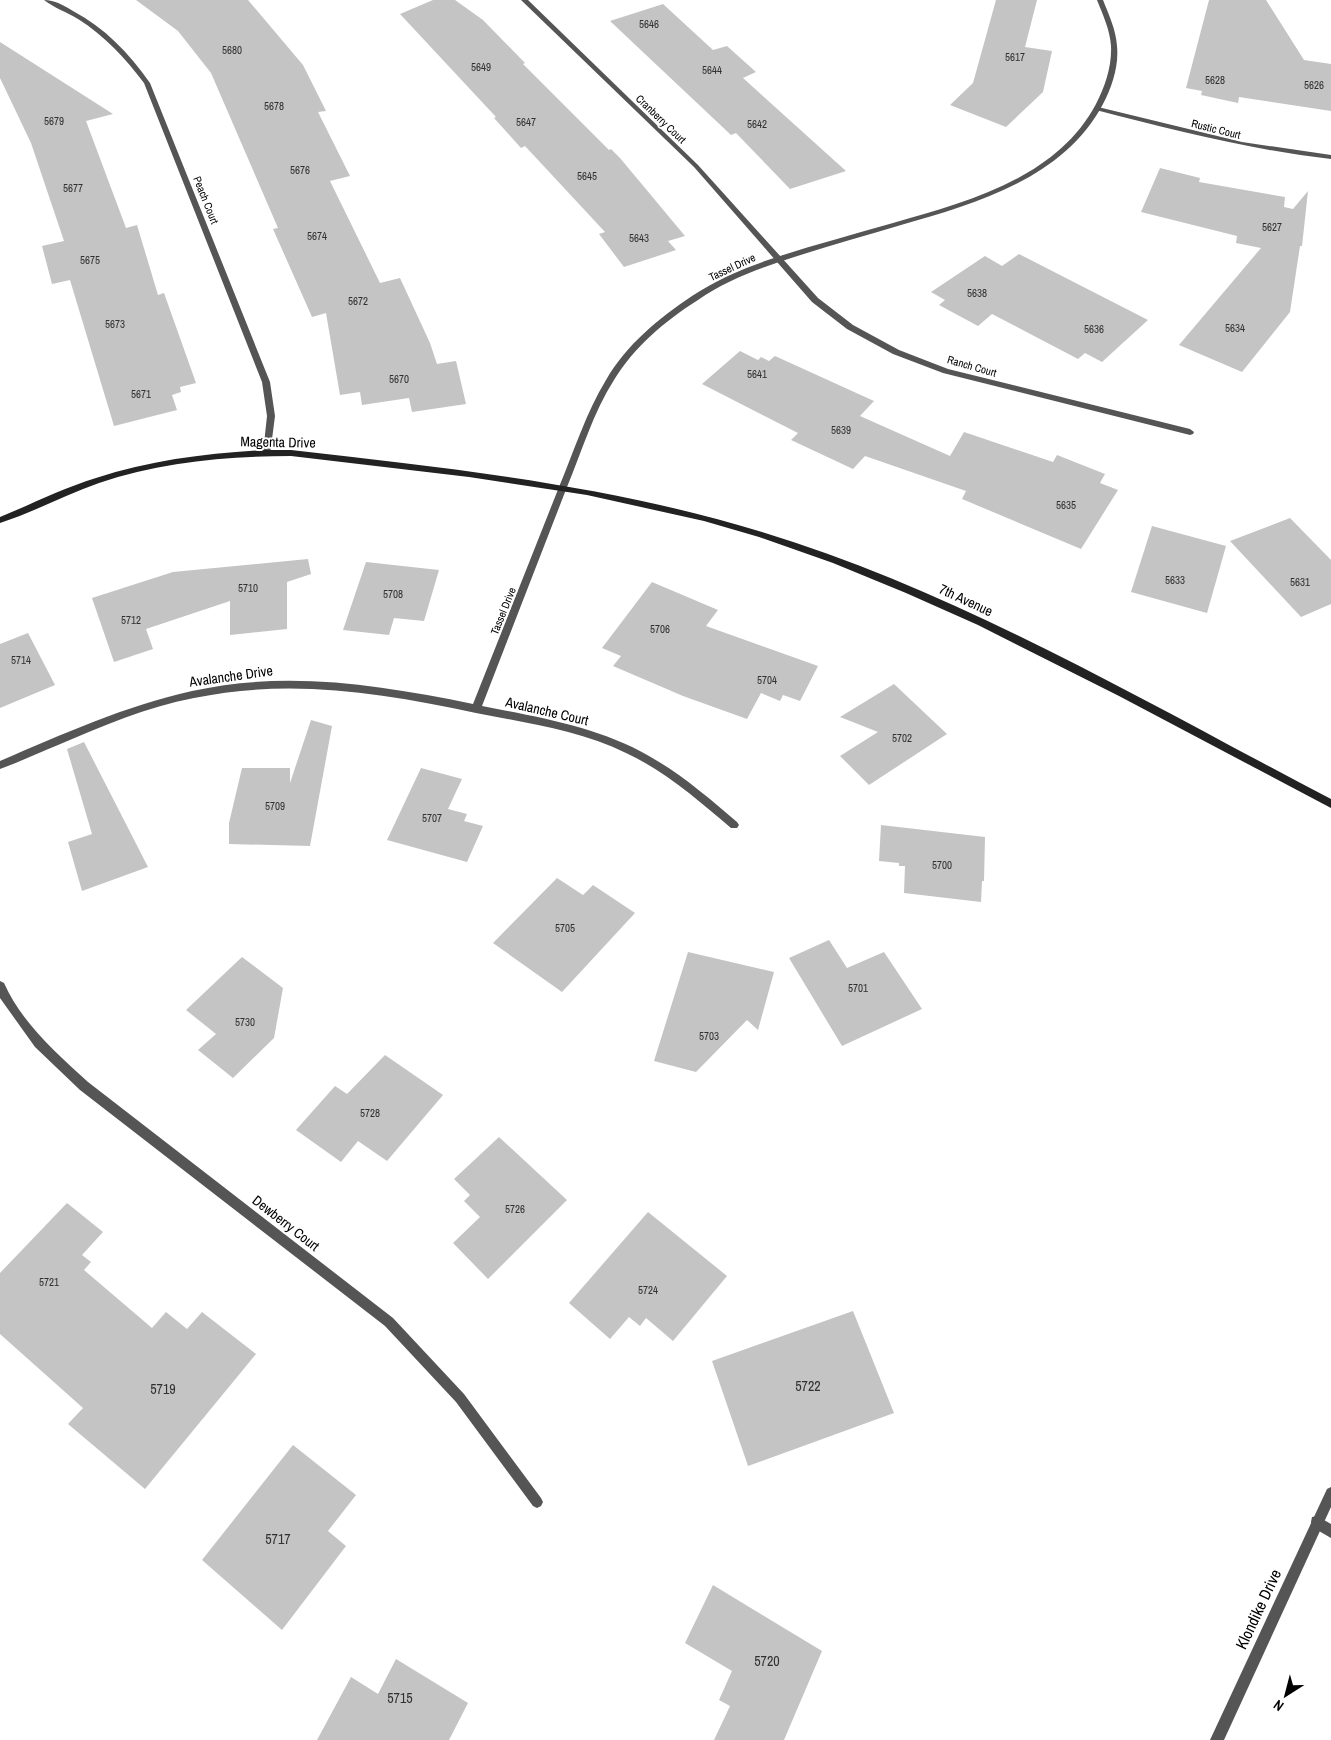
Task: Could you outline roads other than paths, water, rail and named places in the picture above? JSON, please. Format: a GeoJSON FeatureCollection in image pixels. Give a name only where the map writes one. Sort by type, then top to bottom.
{"type":"FeatureCollection","features":[{"type":"Feature","properties":{"kind":"main road","name":"Magenta Drive"},"geometry":{"type":"LineString","coordinates":[[0,520],[98,481],[155,465],[211,456],[291,453],[462,472],[563,487]]}},
{"type":"Feature","properties":{"kind":"main road","name":"7th Avenue"},"geometry":{"type":"LineString","coordinates":[[563,487],[665,508],[761,535],[869,572],[976,619],[1331,804]]}},
{"type":"Feature","properties":{"kind":"street","name":"Peach Court"},"geometry":{"type":"LineString","coordinates":[[47,0],[72,12],[102,32],[128,55],[148,83],[266,382],[271,416],[267,453]]}},
{"type":"Feature","properties":{"kind":"street","name":"Cranberry Court"},"geometry":{"type":"LineString","coordinates":[[524,0],[696,166],[778,260]]}},
{"type":"Feature","properties":{"kind":"street","name":"Tassel Drive"},"geometry":{"type":"LineString","coordinates":[[476,709],[602,392],[627,356],[659,323],[695,297],[737,275],[778,260],[974,200],[1016,181],[1052,158],[1079,134],[1098,109],[1110,82],[1114,53],[1110,26],[1100,0]]}},
{"type":"Feature","properties":{"kind":"street","name":"Rustic Court"},"geometry":{"type":"LineString","coordinates":[[1098,109],[1237,145],[1284,153],[1331,156]]}},
{"type":"Feature","properties":{"kind":"street","name":"Ranch Court"},"geometry":{"type":"LineString","coordinates":[[778,260],[815,300],[850,327],[896,352],[946,372],[1190,432]]}},
{"type":"Feature","properties":{"kind":"street","name":"Avalanche Drive"},"geometry":{"type":"LineString","coordinates":[[0,766],[90,727],[154,703],[222,689],[285,683],[354,686],[476,709]]}},
{"type":"Feature","properties":{"kind":"street","name":"Avalanche Court"},"geometry":{"type":"LineString","coordinates":[[476,709],[578,730],[630,750],[679,778],[734,825]]}},
{"type":"Feature","properties":{"kind":"street","name":"Dewberry Court"},"geometry":{"type":"LineString","coordinates":[[0,986],[4,995],[39,1044],[84,1086],[389,1322],[460,1398],[538,1502]]}},
{"type":"Feature","properties":{"kind":"street","name":"Klondike Drive"},"geometry":{"type":"LineString","coordinates":[[1216,1740],[1331,1493]]}},
{"type":"Feature","properties":{"kind":"street"},"geometry":{"type":"LineString","coordinates":[[1317,1522],[1331,1532]]}}]}
